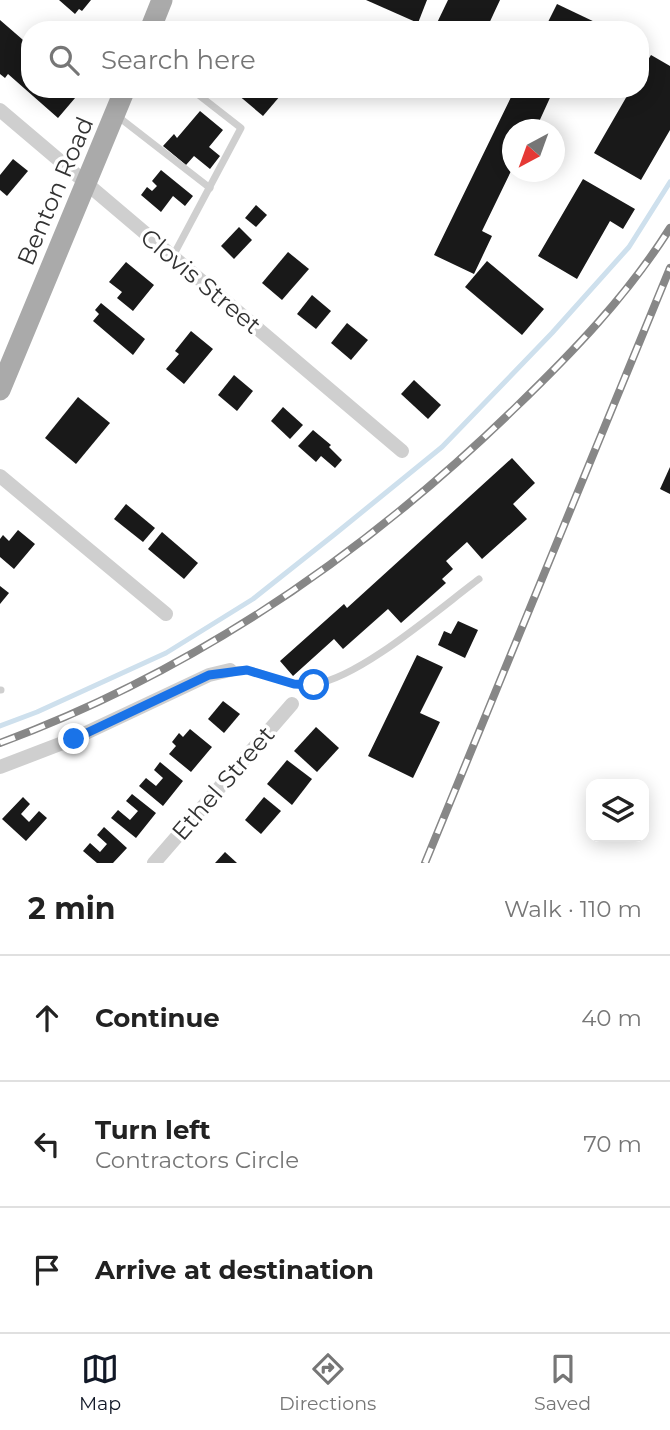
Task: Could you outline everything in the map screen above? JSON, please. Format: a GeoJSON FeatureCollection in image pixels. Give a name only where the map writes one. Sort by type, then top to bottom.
{"type":"FeatureCollection","features":[{"type":"Feature","properties":{"kind":"main road"},"geometry":{"type":"LineString","coordinates":[[154,21],[162,0]]}},
{"type":"Feature","properties":{"kind":"main road","name":"Benton Road"},"geometry":{"type":"LineString","coordinates":[[0,390],[121,98]]}},
{"type":"Feature","properties":{"kind":"street","name":"Clovis Street"},"geometry":{"type":"LineString","coordinates":[[0,110],[402,451]]}},
{"type":"Feature","properties":{"kind":"street"},"geometry":{"type":"LineString","coordinates":[[0,476],[166,614]]}},
{"type":"Feature","properties":{"kind":"street"},"geometry":{"type":"LineString","coordinates":[[0,767],[74,739],[209,675],[230,670]]}},
{"type":"Feature","properties":{"kind":"street","name":"Ethel Street"},"geometry":{"type":"LineString","coordinates":[[154,863],[292,704]]}},
{"type":"Feature","properties":{"kind":"lane"},"geometry":{"type":"LineString","coordinates":[[173,257],[241,128],[203,98]]}},
{"type":"Feature","properties":{"kind":"lane"},"geometry":{"type":"LineString","coordinates":[[115,114],[210,188]]}},
{"type":"Feature","properties":{"kind":"lane"},"geometry":{"type":"LineString","coordinates":[[230,670],[247,670],[294,684],[314,685],[334,679],[404,635],[479,579]]}},
{"type":"Feature","properties":{"kind":"building"},"geometry":{"type":"Polygon","coordinates":[[[59,0],[91,0],[82,11],[79,9],[75,14],[59,0]]]}},
{"type":"Feature","properties":{"kind":"building"},"geometry":{"type":"Polygon","coordinates":[[[366,0],[427,0],[419,21],[366,0]]]}},
{"type":"Feature","properties":{"kind":"building"},"geometry":{"type":"Polygon","coordinates":[[[448,0],[500,0],[490,21],[438,21],[448,0]]]}},
{"type":"Feature","properties":{"kind":"building"},"geometry":{"type":"Polygon","coordinates":[[[557,4],[593,21],[548,21],[557,4]]]}},
{"type":"Feature","properties":{"kind":"building"},"geometry":{"type":"Polygon","coordinates":[[[0,20],[21,38],[21,85],[8,74],[5,78],[0,74],[0,20]]]}},
{"type":"Feature","properties":{"kind":"building"},"geometry":{"type":"Polygon","coordinates":[[[651,55],[670,66],[670,130],[641,180],[594,153],[626,98],[649,98],[651,55]]]}},
{"type":"Feature","properties":{"kind":"building"},"geometry":{"type":"Polygon","coordinates":[[[35,98],[75,98],[58,118],[35,98]]]}},
{"type":"Feature","properties":{"kind":"building"},"geometry":{"type":"Polygon","coordinates":[[[242,98],[278,98],[263,116],[242,98]]]}},
{"type":"Feature","properties":{"kind":"building"},"geometry":{"type":"Polygon","coordinates":[[[511,98],[550,98],[540,119],[502,119],[502,182],[506,182],[482,231],[492,236],[474,274],[434,255],[511,98]]]}},
{"type":"Feature","properties":{"kind":"building"},"geometry":{"type":"Polygon","coordinates":[[[200,111],[223,130],[209,147],[220,156],[210,169],[194,156],[186,165],[163,146],[174,134],[177,138],[200,111]]]}},
{"type":"Feature","properties":{"kind":"building"},"geometry":{"type":"Polygon","coordinates":[[[13,159],[28,171],[7,196],[0,190],[0,175],[13,159]]]}},
{"type":"Feature","properties":{"kind":"building"},"geometry":{"type":"Polygon","coordinates":[[[161,170],[193,196],[185,206],[173,196],[161,212],[141,195],[147,187],[152,191],[157,186],[152,181],[161,170]]]}},
{"type":"Feature","properties":{"kind":"building"},"geometry":{"type":"Polygon","coordinates":[[[583,179],[635,209],[623,229],[610,221],[577,279],[538,256],[583,179]]]}},
{"type":"Feature","properties":{"kind":"building"},"geometry":{"type":"Polygon","coordinates":[[[256,205],[267,215],[256,227],[245,218],[256,205]]]}},
{"type":"Feature","properties":{"kind":"building"},"geometry":{"type":"Polygon","coordinates":[[[239,227],[252,240],[234,259],[221,246],[239,227]]]}},
{"type":"Feature","properties":{"kind":"building"},"geometry":{"type":"Polygon","coordinates":[[[288,252],[309,269],[282,300],[262,283],[288,252]]]}},
{"type":"Feature","properties":{"kind":"building"},"geometry":{"type":"Polygon","coordinates":[[[487,261],[544,309],[522,335],[465,287],[487,261]]]}},
{"type":"Feature","properties":{"kind":"building"},"geometry":{"type":"Polygon","coordinates":[[[126,262],[154,285],[133,311],[117,298],[122,292],[109,282],[126,262]]]}},
{"type":"Feature","properties":{"kind":"building"},"geometry":{"type":"Polygon","coordinates":[[[312,295],[331,311],[316,329],[297,314],[312,295]]]}},
{"type":"Feature","properties":{"kind":"building"},"geometry":{"type":"Polygon","coordinates":[[[101,303],[145,339],[133,355],[93,321],[99,314],[95,310],[101,303]]]}},
{"type":"Feature","properties":{"kind":"building"},"geometry":{"type":"Polygon","coordinates":[[[347,323],[368,340],[351,360],[331,343],[347,323]]]}},
{"type":"Feature","properties":{"kind":"building"},"geometry":{"type":"Polygon","coordinates":[[[191,331],[213,349],[184,384],[166,369],[179,354],[175,351],[191,331]]]}},
{"type":"Feature","properties":{"kind":"building"},"geometry":{"type":"Polygon","coordinates":[[[234,375],[253,391],[237,411],[218,395],[234,375]]]}},
{"type":"Feature","properties":{"kind":"building"},"geometry":{"type":"Polygon","coordinates":[[[414,380],[441,405],[428,419],[401,394],[414,380]]]}},
{"type":"Feature","properties":{"kind":"building"},"geometry":{"type":"Polygon","coordinates":[[[78,397],[110,423],[76,464],[45,438],[78,397]]]}},
{"type":"Feature","properties":{"kind":"building"},"geometry":{"type":"Polygon","coordinates":[[[283,407],[303,425],[290,439],[271,421],[283,407]]]}},
{"type":"Feature","properties":{"kind":"building"},"geometry":{"type":"Polygon","coordinates":[[[313,430],[331,445],[329,447],[342,460],[335,468],[321,456],[316,462],[298,446],[313,430]]]}},
{"type":"Feature","properties":{"kind":"building"},"geometry":{"type":"Polygon","coordinates":[[[512,458],[535,483],[513,504],[527,519],[482,559],[467,542],[446,561],[453,569],[442,579],[446,583],[401,623],[388,609],[343,649],[334,639],[293,676],[280,661],[344,604],[347,608],[512,458]]]}},
{"type":"Feature","properties":{"kind":"building"},"geometry":{"type":"Polygon","coordinates":[[[670,467],[670,494],[660,489],[670,467]]]}},
{"type":"Feature","properties":{"kind":"building"},"geometry":{"type":"Polygon","coordinates":[[[126,504],[155,528],[143,542],[114,519],[126,504]]]}},
{"type":"Feature","properties":{"kind":"building"},"geometry":{"type":"Polygon","coordinates":[[[18,530],[35,544],[14,569],[0,557],[0,539],[3,535],[9,541],[18,530]]]}},
{"type":"Feature","properties":{"kind":"building"},"geometry":{"type":"Polygon","coordinates":[[[162,532],[198,563],[184,579],[148,549],[162,532]]]}},
{"type":"Feature","properties":{"kind":"building"},"geometry":{"type":"Polygon","coordinates":[[[0,586],[9,593],[0,604],[0,586]]]}},
{"type":"Feature","properties":{"kind":"building"},"geometry":{"type":"Polygon","coordinates":[[[458,621],[478,630],[465,658],[438,645],[444,631],[451,634],[458,621]]]}},
{"type":"Feature","properties":{"kind":"building"},"geometry":{"type":"Polygon","coordinates":[[[417,655],[443,667],[420,713],[440,722],[413,778],[368,756],[417,655]]]}},
{"type":"Feature","properties":{"kind":"building"},"geometry":{"type":"Polygon","coordinates":[[[223,701],[240,714],[224,733],[208,719],[223,701]]]}},
{"type":"Feature","properties":{"kind":"building"},"geometry":{"type":"Polygon","coordinates":[[[316,727],[339,748],[317,772],[294,751],[316,727]]]}},
{"type":"Feature","properties":{"kind":"building"},"geometry":{"type":"Polygon","coordinates":[[[190,729],[212,747],[191,772],[169,754],[176,746],[172,742],[179,733],[183,737],[190,729]]]}},
{"type":"Feature","properties":{"kind":"building"},"geometry":{"type":"Polygon","coordinates":[[[287,760],[312,779],[292,805],[267,784],[287,760]]]}},
{"type":"Feature","properties":{"kind":"building"},"geometry":{"type":"Polygon","coordinates":[[[160,762],[183,781],[163,806],[139,786],[146,778],[156,786],[163,778],[154,770],[160,762]]]}},
{"type":"Feature","properties":{"kind":"building"},"geometry":{"type":"Polygon","coordinates":[[[132,794],[156,813],[136,838],[111,818],[118,810],[130,820],[138,811],[126,801],[132,794]]]}},
{"type":"Feature","properties":{"kind":"building"},"geometry":{"type":"Polygon","coordinates":[[[23,797],[30,804],[21,814],[29,822],[39,811],[47,818],[26,841],[2,819],[23,797]]]}},
{"type":"Feature","properties":{"kind":"building"},"geometry":{"type":"Polygon","coordinates":[[[264,797],[281,811],[261,834],[245,820],[264,797]]]}},
{"type":"Feature","properties":{"kind":"building"},"geometry":{"type":"Polygon","coordinates":[[[104,827],[127,848],[113,863],[97,863],[83,851],[90,843],[100,852],[107,844],[97,835],[104,827]]]}},
{"type":"Feature","properties":{"kind":"building"},"geometry":{"type":"Polygon","coordinates":[[[225,852],[237,863],[215,863],[225,852]]]}},
{"type":"Feature","properties":{"kind":"waterway"},"geometry":{"type":"LineString","coordinates":[[0,726],[166,653],[253,599],[335,534],[442,447],[552,333],[629,247],[670,182]]}},
{"type":"Feature","properties":{"kind":"railway"},"geometry":{"type":"LineString","coordinates":[[0,743],[72,714],[142,681],[210,643],[275,602],[400,511],[537,387],[617,300],[670,228]]}},
{"type":"Feature","properties":{"kind":"railway"},"geometry":{"type":"LineString","coordinates":[[425,863],[670,268]]}},
{"type":"Feature","properties":{"kind":"route"},"geometry":{"type":"LineString","coordinates":[[74,739],[209,675],[230,670],[247,670],[294,684],[314,685]]}}]}
